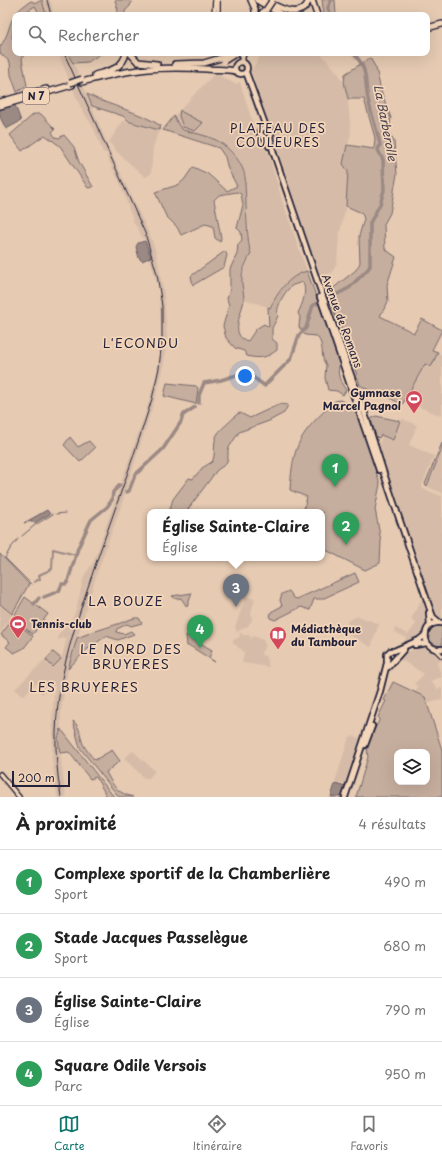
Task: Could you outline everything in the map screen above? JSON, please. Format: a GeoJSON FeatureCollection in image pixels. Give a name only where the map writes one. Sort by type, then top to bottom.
{"type":"FeatureCollection","features":[{"type":"Feature","properties":{"kind":"highway"},"geometry":{"type":"LineString","coordinates":[[251,0],[255,12]]}},
{"type":"Feature","properties":{"kind":"highway"},"geometry":{"type":"LineString","coordinates":[[257,0],[277,12]]}},
{"type":"Feature","properties":{"kind":"highway"},"geometry":{"type":"LineString","coordinates":[[264,0],[282,9],[295,12],[303,9],[309,0]]}},
{"type":"Feature","properties":{"kind":"highway"},"geometry":{"type":"LineString","coordinates":[[264,0],[284,12]]}},
{"type":"Feature","properties":{"kind":"highway"},"geometry":{"type":"LineString","coordinates":[[264,12],[271,0]]}},
{"type":"Feature","properties":{"kind":"highway"},"geometry":{"type":"LineString","coordinates":[[312,0],[316,12]]}},
{"type":"Feature","properties":{"kind":"highway"},"geometry":{"type":"LineString","coordinates":[[430,23],[442,21]]}},
{"type":"Feature","properties":{"kind":"highway"},"geometry":{"type":"LineString","coordinates":[[430,27],[442,24]]}},
{"type":"Feature","properties":{"kind":"highway","name":"N 7"},"geometry":{"type":"LineString","coordinates":[[82,81],[114,69],[123,63],[125,56]]}},
{"type":"Feature","properties":{"kind":"highway"},"geometry":{"type":"LineString","coordinates":[[133,56],[138,62],[157,64]]}},
{"type":"Feature","properties":{"kind":"highway","name":"N 7"},"geometry":{"type":"LineString","coordinates":[[0,102],[131,70],[201,67],[221,60],[227,56]]}},
{"type":"Feature","properties":{"kind":"highway"},"geometry":{"type":"LineString","coordinates":[[184,67],[236,64],[242,56]]}},
{"type":"Feature","properties":{"kind":"highway","name":"N 7"},"geometry":{"type":"LineString","coordinates":[[95,75],[125,68],[157,64],[204,63],[221,60]]}},
{"type":"Feature","properties":{"kind":"highway","name":"N 7"},"geometry":{"type":"LineString","coordinates":[[0,106],[71,84]]}},
{"type":"Feature","properties":{"kind":"main road"},"geometry":{"type":"LineString","coordinates":[[215,12],[217,0]]}},
{"type":"Feature","properties":{"kind":"main road"},"geometry":{"type":"LineString","coordinates":[[217,0],[218,12]]}},
{"type":"Feature","properties":{"kind":"main road"},"geometry":{"type":"LineString","coordinates":[[236,64],[238,74],[244,73]]}},
{"type":"Feature","properties":{"kind":"main road","name":"Avenue de Romans"},"geometry":{"type":"LineString","coordinates":[[236,64],[246,65],[244,73],[264,127],[272,131],[268,138]]}},
{"type":"Feature","properties":{"kind":"main road","name":"Avenue de Romans"},"geometry":{"type":"LineString","coordinates":[[264,127],[260,134],[268,138],[430,616],[430,625]]}},
{"type":"Feature","properties":{"kind":"main road","name":"Avenue de Romans"},"geometry":{"type":"LineString","coordinates":[[290,206],[363,407],[382,471],[430,610],[434,618],[440,623]]}},
{"type":"Feature","properties":{"kind":"main road"},"geometry":{"type":"LineString","coordinates":[[345,797],[390,659],[395,653],[419,640],[430,625],[440,623]]}},
{"type":"Feature","properties":{"kind":"main road"},"geometry":{"type":"LineString","coordinates":[[424,635],[427,643],[442,656]]}},
{"type":"Feature","properties":{"kind":"main road"},"geometry":{"type":"LineString","coordinates":[[348,797],[379,702],[389,665],[390,659],[388,652],[395,653],[418,643],[427,643]]}},
{"type":"Feature","properties":{"kind":"main road"},"geometry":{"type":"LineString","coordinates":[[435,649],[442,649]]}},
{"type":"Feature","properties":{"kind":"main road"},"geometry":{"type":"LineString","coordinates":[[0,774],[19,797]]}},
{"type":"Feature","properties":{"kind":"shaded area"},"geometry":{"type":"Polygon","coordinates":[[[42,0],[50,0],[53,12],[45,12],[42,0]]]}},
{"type":"Feature","properties":{"kind":"shaded area"},"geometry":{"type":"Polygon","coordinates":[[[42,0],[45,12],[38,12],[35,6],[26,12],[17,12],[31,1],[36,3],[42,0]]]}},
{"type":"Feature","properties":{"kind":"shaded area"},"geometry":{"type":"Polygon","coordinates":[[[115,0],[132,0],[130,6],[125,12],[117,12],[115,0]]]}},
{"type":"Feature","properties":{"kind":"shaded area"},"geometry":{"type":"Polygon","coordinates":[[[322,0],[335,0],[336,12],[324,12],[322,0]]]}},
{"type":"Feature","properties":{"kind":"shaded area"},"geometry":{"type":"Polygon","coordinates":[[[12,20],[12,56],[24,56],[22,59],[27,86],[17,92],[11,75],[10,62],[0,53],[0,47],[5,39],[12,20]]]}},
{"type":"Feature","properties":{"kind":"shaded area"},"geometry":{"type":"Polygon","coordinates":[[[59,56],[71,56],[110,151],[151,238],[156,252],[164,294],[167,336],[163,371],[154,402],[121,506],[97,573],[68,669],[61,711],[61,729],[58,738],[66,797],[57,797],[52,758],[52,721],[55,685],[42,694],[37,689],[39,686],[36,683],[23,696],[15,689],[53,651],[62,657],[67,637],[58,640],[58,635],[72,619],[76,610],[84,576],[94,561],[147,408],[156,376],[161,347],[159,291],[145,241],[134,223],[120,183],[107,157],[108,154],[103,152],[94,129],[80,106],[59,56]]]}},
{"type":"Feature","properties":{"kind":"shaded area"},"geometry":{"type":"Polygon","coordinates":[[[69,56],[97,56],[88,62],[73,63],[69,56]]]}},
{"type":"Feature","properties":{"kind":"shaded area"},"geometry":{"type":"Polygon","coordinates":[[[260,56],[323,56],[339,74],[347,92],[351,133],[343,164],[348,171],[348,198],[339,236],[337,263],[332,273],[319,276],[274,139],[275,133],[273,127],[267,120],[251,71],[260,56]]]}},
{"type":"Feature","properties":{"kind":"shaded area"},"geometry":{"type":"Polygon","coordinates":[[[370,58],[376,68],[381,91],[391,118],[389,132],[394,142],[397,174],[390,213],[384,224],[385,249],[396,257],[387,285],[388,302],[380,316],[414,333],[422,319],[442,330],[432,350],[438,352],[431,367],[425,364],[402,405],[383,394],[381,397],[360,385],[344,335],[326,294],[356,270],[360,263],[359,236],[364,219],[362,213],[346,206],[348,171],[343,164],[347,145],[374,149],[375,138],[364,99],[348,99],[344,82],[345,74],[370,58]]]}},
{"type":"Feature","properties":{"kind":"shaded area"},"geometry":{"type":"Polygon","coordinates":[[[215,73],[235,84],[240,82],[254,127],[257,129],[259,137],[265,142],[283,203],[307,271],[301,273],[279,290],[270,308],[244,299],[242,276],[251,254],[248,249],[249,235],[245,184],[246,177],[241,164],[216,140],[183,130],[179,126],[174,116],[215,73]]]}},
{"type":"Feature","properties":{"kind":"shaded area"},"geometry":{"type":"Polygon","coordinates":[[[87,94],[144,116],[161,126],[159,130],[130,122],[123,116],[92,106],[87,94]]]}},
{"type":"Feature","properties":{"kind":"shaded area"},"geometry":{"type":"Polygon","coordinates":[[[15,105],[21,121],[6,129],[0,117],[0,110],[15,105]]]}},
{"type":"Feature","properties":{"kind":"shaded area"},"geometry":{"type":"Polygon","coordinates":[[[180,110],[203,123],[195,131],[183,127],[179,116],[180,110]]]}},
{"type":"Feature","properties":{"kind":"shaded area"},"geometry":{"type":"Polygon","coordinates":[[[34,114],[41,114],[55,129],[52,132],[55,137],[59,138],[64,135],[74,147],[79,162],[93,187],[88,188],[60,146],[45,135],[22,151],[10,135],[34,114]]]}},
{"type":"Feature","properties":{"kind":"shaded area"},"geometry":{"type":"Polygon","coordinates":[[[174,116],[179,126],[183,130],[204,135],[221,143],[237,159],[244,171],[248,232],[251,253],[242,274],[244,299],[238,323],[239,334],[242,338],[248,341],[256,329],[264,324],[269,327],[268,307],[270,308],[284,285],[300,273],[307,271],[340,363],[338,370],[339,377],[346,390],[343,395],[337,391],[328,390],[325,378],[326,365],[323,358],[320,341],[317,336],[305,335],[299,327],[300,317],[298,313],[303,301],[303,282],[290,287],[279,304],[277,313],[278,316],[272,328],[272,339],[277,343],[277,350],[273,353],[263,357],[247,356],[244,351],[235,348],[226,338],[223,326],[229,305],[227,299],[230,289],[230,269],[237,254],[238,244],[242,240],[241,232],[237,228],[243,205],[241,194],[237,192],[219,195],[214,200],[221,238],[220,242],[215,238],[213,226],[205,224],[181,235],[177,227],[166,216],[155,192],[178,185],[184,180],[193,167],[208,174],[227,191],[237,186],[228,169],[225,157],[219,148],[163,130],[174,116]]]}},
{"type":"Feature","properties":{"kind":"shaded area"},"geometry":{"type":"Polygon","coordinates":[[[123,121],[159,130],[153,148],[151,174],[145,177],[117,152],[109,142],[123,121]]]}},
{"type":"Feature","properties":{"kind":"shaded area"},"geometry":{"type":"Polygon","coordinates":[[[145,241],[151,257],[142,261],[139,258],[136,247],[138,243],[145,241]]]}},
{"type":"Feature","properties":{"kind":"shaded area"},"geometry":{"type":"Polygon","coordinates":[[[225,251],[227,255],[224,267],[193,285],[191,276],[225,251]]]}},
{"type":"Feature","properties":{"kind":"shaded area"},"geometry":{"type":"Polygon","coordinates":[[[437,353],[442,355],[442,416],[404,401],[425,364],[431,367],[437,353]]]}},
{"type":"Feature","properties":{"kind":"shaded area"},"geometry":{"type":"Polygon","coordinates":[[[167,383],[196,386],[198,388],[196,404],[164,396],[167,383]]]}},
{"type":"Feature","properties":{"kind":"shaded area"},"geometry":{"type":"Polygon","coordinates":[[[340,400],[355,407],[380,484],[375,509],[381,541],[380,563],[365,570],[325,550],[325,509],[304,509],[307,497],[290,490],[293,460],[300,440],[314,422],[335,401],[340,400]]]}},
{"type":"Feature","properties":{"kind":"shaded area"},"geometry":{"type":"Polygon","coordinates":[[[280,404],[288,405],[284,413],[269,421],[239,432],[228,449],[226,464],[217,470],[188,509],[170,509],[173,499],[189,478],[193,479],[202,468],[212,462],[217,434],[236,415],[240,413],[250,418],[280,404]]]}},
{"type":"Feature","properties":{"kind":"shaded area"},"geometry":{"type":"Polygon","coordinates":[[[376,416],[400,421],[393,440],[381,435],[379,438],[376,437],[371,419],[376,416]]]}},
{"type":"Feature","properties":{"kind":"shaded area"},"geometry":{"type":"Polygon","coordinates":[[[402,419],[417,425],[409,445],[434,456],[421,488],[442,496],[442,619],[436,616],[405,529],[378,443],[380,442],[382,436],[393,440],[402,419]]]}},
{"type":"Feature","properties":{"kind":"shaded area"},"geometry":{"type":"Polygon","coordinates":[[[70,437],[78,447],[89,441],[95,448],[80,462],[64,445],[70,437]]]}},
{"type":"Feature","properties":{"kind":"shaded area"},"geometry":{"type":"Polygon","coordinates":[[[442,443],[442,449],[427,486],[425,484],[442,443]]]}},
{"type":"Feature","properties":{"kind":"shaded area"},"geometry":{"type":"Polygon","coordinates":[[[442,450],[442,493],[428,486],[442,450]]]}},
{"type":"Feature","properties":{"kind":"shaded area"},"geometry":{"type":"Polygon","coordinates":[[[47,510],[50,514],[35,523],[28,521],[24,523],[47,510]]]}},
{"type":"Feature","properties":{"kind":"shaded area"},"geometry":{"type":"Polygon","coordinates":[[[0,554],[29,584],[12,614],[0,604],[0,554]]]}},
{"type":"Feature","properties":{"kind":"shaded area"},"geometry":{"type":"Polygon","coordinates":[[[355,573],[359,582],[322,599],[314,599],[310,610],[301,607],[275,620],[270,618],[271,612],[282,606],[280,600],[282,594],[289,591],[294,598],[297,599],[355,573]]]}},
{"type":"Feature","properties":{"kind":"shaded area"},"geometry":{"type":"Polygon","coordinates":[[[192,593],[187,607],[181,598],[176,599],[172,596],[192,593]]]}},
{"type":"Feature","properties":{"kind":"shaded area"},"geometry":{"type":"Polygon","coordinates":[[[246,596],[255,599],[251,612],[252,620],[248,626],[237,632],[235,627],[246,596]]]}},
{"type":"Feature","properties":{"kind":"shaded area"},"geometry":{"type":"Polygon","coordinates":[[[25,597],[48,614],[33,634],[14,620],[17,616],[15,614],[25,597]]]}},
{"type":"Feature","properties":{"kind":"shaded area"},"geometry":{"type":"Polygon","coordinates":[[[422,599],[429,623],[419,639],[403,645],[406,638],[394,631],[395,628],[408,634],[416,624],[411,619],[422,599]]]}},
{"type":"Feature","properties":{"kind":"shaded area"},"geometry":{"type":"Polygon","coordinates":[[[0,604],[12,615],[0,634],[0,604]]]}},
{"type":"Feature","properties":{"kind":"shaded area"},"geometry":{"type":"Polygon","coordinates":[[[358,616],[379,624],[371,647],[346,633],[349,627],[347,621],[358,616]]]}},
{"type":"Feature","properties":{"kind":"shaded area"},"geometry":{"type":"Polygon","coordinates":[[[134,618],[139,618],[142,623],[131,626],[127,624],[117,629],[116,632],[124,634],[131,631],[134,634],[118,640],[106,636],[85,651],[68,669],[77,638],[134,618]]]}},
{"type":"Feature","properties":{"kind":"shaded area","name":"Tennis-club"},"geometry":{"type":"Polygon","coordinates":[[[12,620],[33,636],[24,648],[14,653],[6,647],[10,642],[1,635],[12,620]]]}},
{"type":"Feature","properties":{"kind":"shaded area"},"geometry":{"type":"Polygon","coordinates":[[[432,625],[442,625],[442,647],[429,645],[426,634],[432,625]]]}},
{"type":"Feature","properties":{"kind":"shaded area"},"geometry":{"type":"Polygon","coordinates":[[[242,633],[243,635],[250,635],[251,639],[253,636],[263,640],[266,646],[261,652],[262,656],[265,655],[269,667],[242,663],[244,652],[233,643],[233,640],[240,637],[239,634],[242,633]]]}},
{"type":"Feature","properties":{"kind":"shaded area"},"geometry":{"type":"Polygon","coordinates":[[[186,635],[212,650],[209,658],[215,662],[190,646],[187,646],[186,635]]]}},
{"type":"Feature","properties":{"kind":"shaded area"},"geometry":{"type":"Polygon","coordinates":[[[421,646],[438,654],[442,660],[437,663],[442,677],[430,681],[438,689],[442,687],[442,700],[426,703],[424,697],[415,692],[418,686],[414,684],[424,674],[400,659],[407,652],[421,646]]]}},
{"type":"Feature","properties":{"kind":"shaded area"},"geometry":{"type":"Polygon","coordinates":[[[53,652],[61,659],[53,667],[46,660],[53,652]]]}},
{"type":"Feature","properties":{"kind":"shaded area"},"geometry":{"type":"Polygon","coordinates":[[[393,682],[425,697],[442,750],[442,797],[356,797],[368,757],[367,753],[372,734],[380,719],[378,717],[386,701],[384,700],[393,682]]]}},
{"type":"Feature","properties":{"kind":"shaded area"},"geometry":{"type":"Polygon","coordinates":[[[73,721],[79,729],[84,746],[95,760],[112,750],[120,761],[106,772],[111,782],[119,791],[133,797],[119,797],[80,748],[73,721]]]}},
{"type":"Feature","properties":{"kind":"shaded area"},"geometry":{"type":"Polygon","coordinates":[[[61,729],[114,797],[107,797],[96,777],[90,779],[69,752],[60,753],[58,738],[61,729]]]}},
{"type":"Feature","properties":{"kind":"shaded area"},"geometry":{"type":"Polygon","coordinates":[[[353,736],[363,739],[347,785],[335,782],[349,737],[353,736]]]}},
{"type":"Feature","properties":{"kind":"shaded area"},"geometry":{"type":"Polygon","coordinates":[[[133,751],[155,771],[149,778],[144,778],[124,758],[133,751]]]}},
{"type":"Feature","properties":{"kind":"shaded area"},"geometry":{"type":"Polygon","coordinates":[[[335,784],[346,787],[343,797],[331,797],[335,784]]]}},
{"type":"Feature","properties":{"kind":"waterway","name":"La Barberolle"},"geometry":{"type":"LineString","coordinates":[[330,12],[328,8],[331,0]]}},
{"type":"Feature","properties":{"kind":"waterway","name":"La Barberolle"},"geometry":{"type":"LineString","coordinates":[[328,299],[349,288],[370,266],[370,223],[380,204],[384,190],[383,160],[378,150],[380,145],[368,99],[364,69],[356,56]]}},
{"type":"Feature","properties":{"kind":"waterway","name":"La Barberolle"},"geometry":{"type":"LineString","coordinates":[[266,384],[291,359],[299,335],[306,328],[313,305],[318,303]]}},
{"type":"Feature","properties":{"kind":"waterway","name":"La Barberolle"},"geometry":{"type":"LineString","coordinates":[[199,403],[199,395],[204,383],[221,380],[246,372],[265,386]]}},
{"type":"Feature","properties":{"kind":"waterway","name":"La Barberolle"},"geometry":{"type":"LineString","coordinates":[[126,492],[129,491],[135,475],[163,449],[181,422],[183,415],[195,407]]}},
{"type":"Feature","properties":{"kind":"waterway","name":"La Barberolle"},"geometry":{"type":"LineString","coordinates":[[44,597],[59,591],[62,584],[66,584],[78,548],[91,520],[107,507],[112,500],[113,492],[120,485]]}},
{"type":"Feature","properties":{"kind":"waterway"},"geometry":{"type":"LineString","coordinates":[[56,514],[65,513]]}},
{"type":"Feature","properties":{"kind":"waterway"},"geometry":{"type":"LineString","coordinates":[[22,536],[35,525],[53,514]]}},
{"type":"Feature","properties":{"kind":"waterway"},"geometry":{"type":"LineString","coordinates":[[18,539],[5,558],[31,584]]}},
{"type":"Feature","properties":{"kind":"waterway"},"geometry":{"type":"LineString","coordinates":[[34,582],[40,579],[39,575],[52,569],[53,549],[76,555]]}},
{"type":"Feature","properties":{"kind":"waterway","name":"La Barberolle"},"geometry":{"type":"LineString","coordinates":[[34,604],[39,598]]}},
{"type":"Feature","properties":{"kind":"railway"},"geometry":{"type":"LineString","coordinates":[[47,0],[50,12]]}},
{"type":"Feature","properties":{"kind":"railway"},"geometry":{"type":"LineString","coordinates":[[61,797],[57,764],[56,733],[62,676],[77,620],[152,399],[159,368],[162,339],[162,306],[157,274],[145,233],[65,56]]}},
{"type":"Feature","properties":{"kind":"place","name":"Gymnase Marcel Pagnol"},"geometry":{"type":"Point","coordinates":[414,414]}},
{"type":"Feature","properties":{"kind":"place","name":"Complexe sportif de la Chamberlière"},"geometry":{"type":"Point","coordinates":[335,487]}},
{"type":"Feature","properties":{"kind":"place","name":"Stade Jacques Passelègue"},"geometry":{"type":"Point","coordinates":[346,545]}},
{"type":"Feature","properties":{"kind":"place","name":"Église Sainte-Claire"},"geometry":{"type":"Point","coordinates":[236,607]}},
{"type":"Feature","properties":{"kind":"place","name":"Tennis-club"},"geometry":{"type":"Point","coordinates":[18,639]}},
{"type":"Feature","properties":{"kind":"place","name":"Square Odile Versois"},"geometry":{"type":"Point","coordinates":[200,648]}},
{"type":"Feature","properties":{"kind":"place","name":"Médiathèque du Tambour"},"geometry":{"type":"Point","coordinates":[278,650]}},
{"type":"Feature","properties":{"kind":"district","name":"PLATEAU DES COULEURES"},"geometry":{"type":"Point","coordinates":[278,136]}},
{"type":"Feature","properties":{"kind":"district","name":"L'ECONDU"},"geometry":{"type":"Point","coordinates":[141,343]}},
{"type":"Feature","properties":{"kind":"district","name":"LA BOUZE"},"geometry":{"type":"Point","coordinates":[126,601]}},
{"type":"Feature","properties":{"kind":"district","name":"LE NORD DES BRUYERES"},"geometry":{"type":"Point","coordinates":[131,656]}},
{"type":"Feature","properties":{"kind":"district","name":"LES BRUYERES"},"geometry":{"type":"Point","coordinates":[84,687]}}]}
